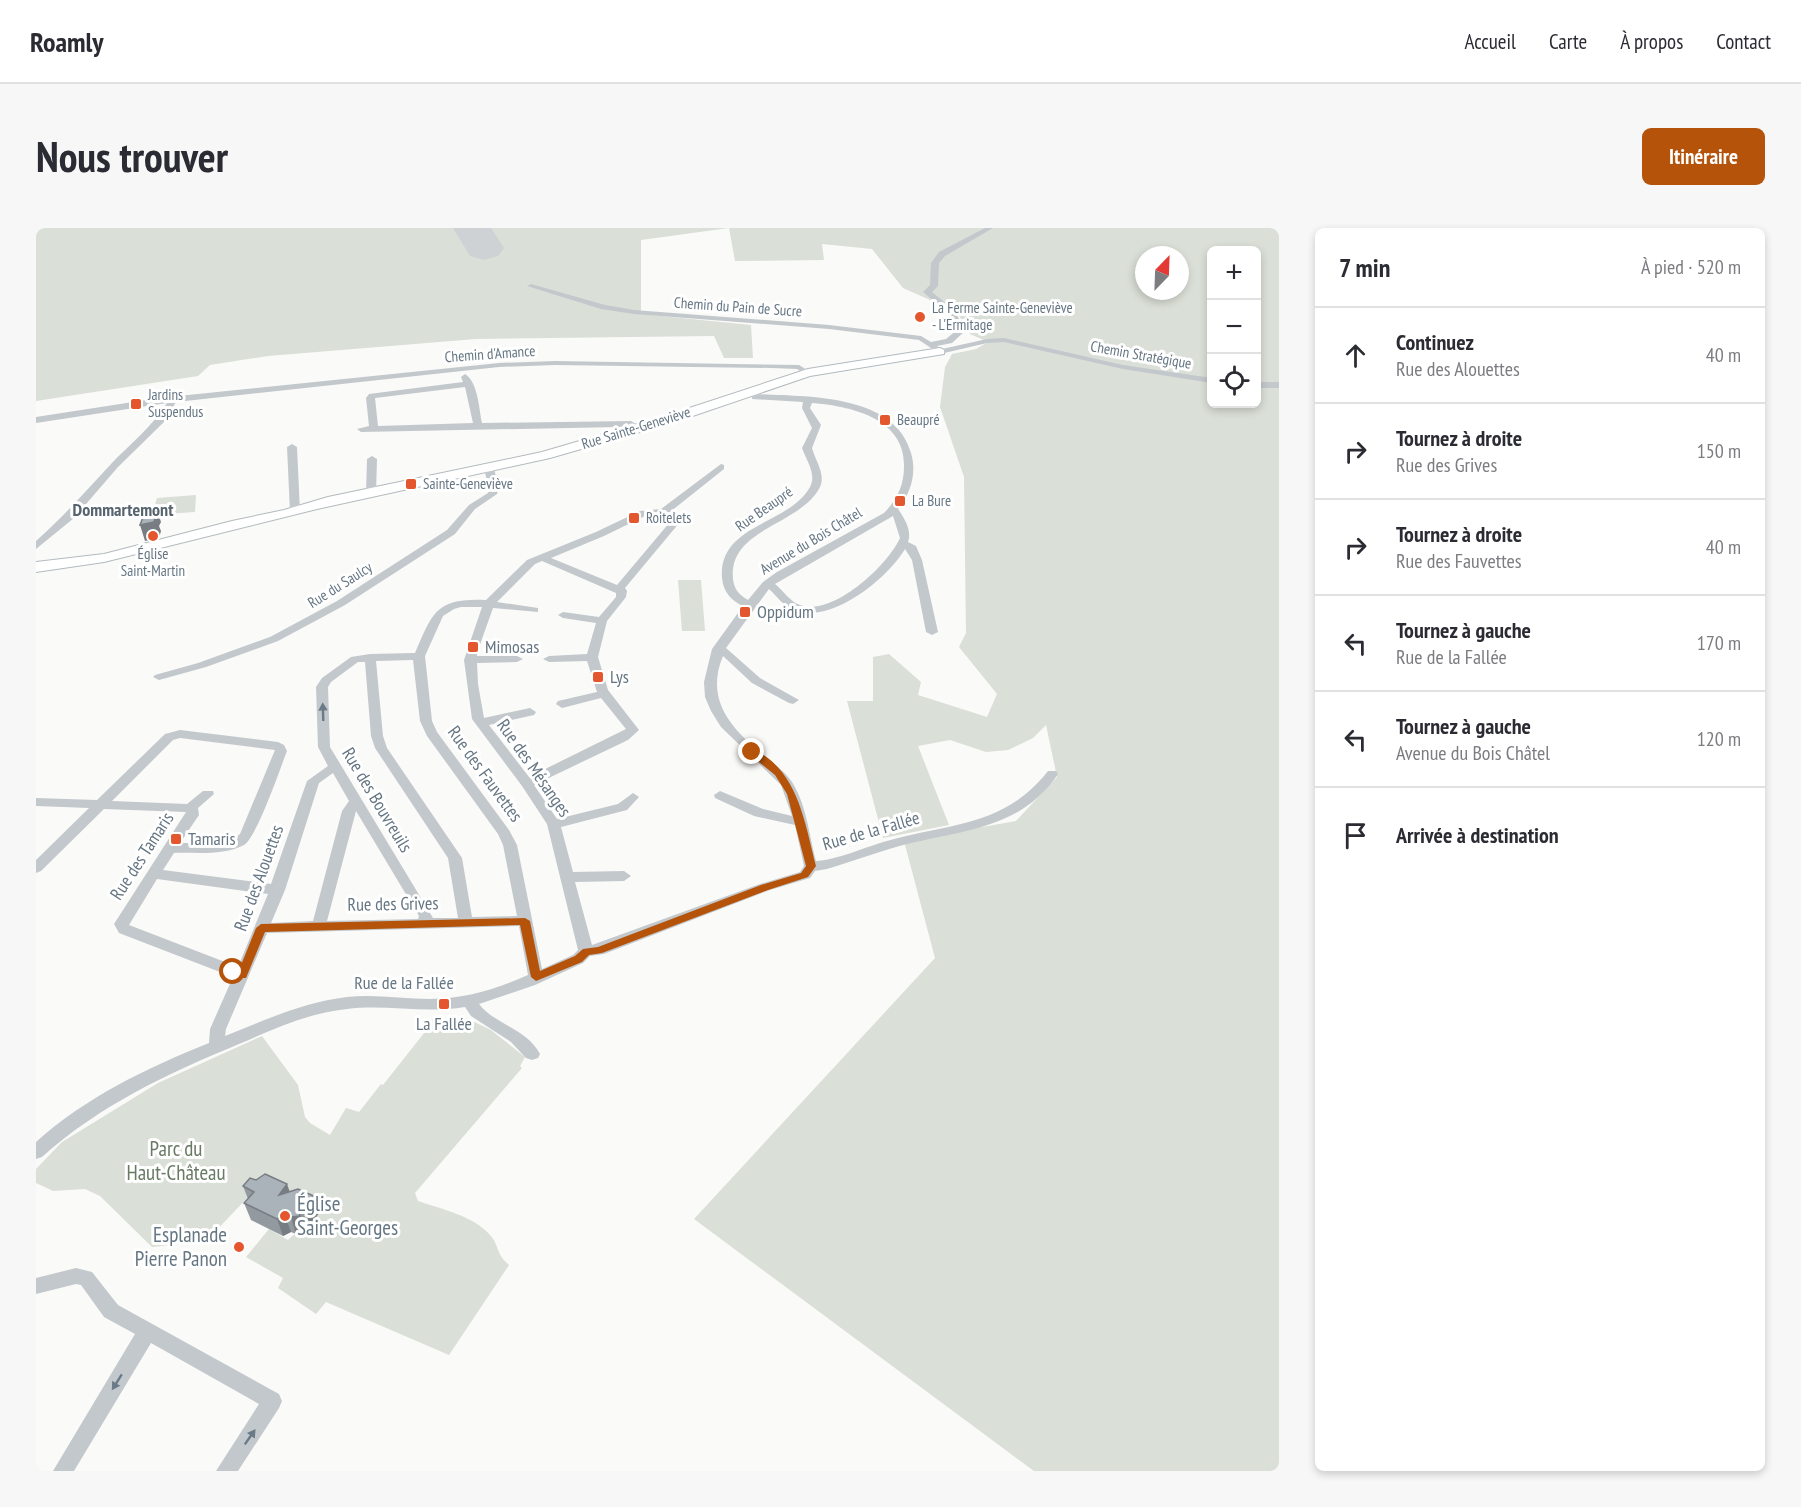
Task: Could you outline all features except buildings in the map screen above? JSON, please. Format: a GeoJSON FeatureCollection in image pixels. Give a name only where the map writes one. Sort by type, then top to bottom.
{"type":"FeatureCollection","features":[{"type":"Feature","properties":{"kind":"street"},"geometry":{"type":"LineString","coordinates":[[936,348],[949,341],[961,330],[955,316],[943,303],[927,292],[934,286],[935,263],[942,254],[990,228]]}},
{"type":"Feature","properties":{"kind":"street","name":"Chemin du Pain de Sucre"},"geometry":{"type":"LineString","coordinates":[[531,286],[630,312],[840,328],[921,338],[936,348]]}},
{"type":"Feature","properties":{"kind":"street","name":"Chemin Stratégique"},"geometry":{"type":"LineString","coordinates":[[936,348],[960,348],[985,340],[1008,340],[1123,367],[1207,380]]}},
{"type":"Feature","properties":{"kind":"street","name":"Rue Sainte-Geneviève"},"geometry":{"type":"LineString","coordinates":[[36,567],[105,558],[351,497],[489,469],[587,444],[808,373],[920,356],[936,348]]}},
{"type":"Feature","properties":{"kind":"street","name":"Chemin d'Amance"},"geometry":{"type":"LineString","coordinates":[[36,420],[159,401],[464,368],[555,363],[799,367],[808,373]]}},
{"type":"Feature","properties":{"kind":"street"},"geometry":{"type":"LineString","coordinates":[[464,368],[478,426]]}},
{"type":"Feature","properties":{"kind":"street"},"geometry":{"type":"LineString","coordinates":[[374,428],[370,398],[372,396],[467,384]]}},
{"type":"Feature","properties":{"kind":"street"},"geometry":{"type":"LineString","coordinates":[[1261,385],[1279,385]]}},
{"type":"Feature","properties":{"kind":"street"},"geometry":{"type":"LineString","coordinates":[[755,397],[834,404],[869,412],[885,420],[899,432],[908,453],[909,473],[905,493],[894,510],[901,522],[905,538],[904,544],[883,572],[825,609],[809,610],[794,607],[781,592],[767,584]]}},
{"type":"Feature","properties":{"kind":"street"},"geometry":{"type":"LineString","coordinates":[[36,546],[70,516],[114,465],[161,420],[173,400]]}},
{"type":"Feature","properties":{"kind":"street","name":"Rue Beaupré"},"geometry":{"type":"LineString","coordinates":[[750,605],[736,598],[730,590],[727,580],[729,558],[742,541],[798,505],[814,489],[818,476],[807,448],[818,426],[806,408],[808,401]]}},
{"type":"Feature","properties":{"kind":"street"},"geometry":{"type":"LineString","coordinates":[[361,429],[618,424],[634,428]]}},
{"type":"Feature","properties":{"kind":"street"},"geometry":{"type":"LineString","coordinates":[[292,447],[295,512]]}},
{"type":"Feature","properties":{"kind":"street"},"geometry":{"type":"LineString","coordinates":[[371,493],[372,459]]}},
{"type":"Feature","properties":{"kind":"street"},"geometry":{"type":"LineString","coordinates":[[663,512],[721,467]]}},
{"type":"Feature","properties":{"kind":"street","name":"Rue du Saulcy"},"geometry":{"type":"LineString","coordinates":[[159,677],[202,665],[274,639],[350,597],[451,532],[472,507],[492,494],[494,488],[489,469]]}},
{"type":"Feature","properties":{"kind":"street","name":"Avenue du Bois Châtel"},"geometry":{"type":"LineString","coordinates":[[811,866],[791,794],[785,782],[733,734],[721,718],[709,681],[710,668],[718,649],[767,584],[894,510]]}},
{"type":"Feature","properties":{"kind":"street"},"geometry":{"type":"LineString","coordinates":[[619,589],[675,522],[673,516],[663,512]]}},
{"type":"Feature","properties":{"kind":"street","name":"Rue des Mésanges"},"geometry":{"type":"LineString","coordinates":[[586,951],[554,824],[527,783],[480,723],[470,660],[489,603],[531,562],[600,534],[643,513],[663,512]]}},
{"type":"Feature","properties":{"kind":"street"},"geometry":{"type":"LineString","coordinates":[[904,544],[912,548],[917,560],[932,632]]}},
{"type":"Feature","properties":{"kind":"street"},"geometry":{"type":"LineString","coordinates":[[527,783],[632,732],[632,726],[604,694],[592,657],[602,621],[622,595],[622,591],[540,557]]}},
{"type":"Feature","properties":{"kind":"street"},"geometry":{"type":"LineString","coordinates":[[419,656],[443,610],[489,603],[534,610]]}},
{"type":"Feature","properties":{"kind":"street"},"geometry":{"type":"LineString","coordinates":[[563,615],[602,621]]}},
{"type":"Feature","properties":{"kind":"street"},"geometry":{"type":"LineString","coordinates":[[718,649],[729,653],[756,681],[793,700]]}},
{"type":"Feature","properties":{"kind":"street","name":"Rue des Bouvreuils"},"geometry":{"type":"LineString","coordinates":[[419,656],[355,659],[323,684],[324,747],[426,916],[425,923]]}},
{"type":"Feature","properties":{"kind":"street","name":"Rue des Fauvettes"},"geometry":{"type":"LineString","coordinates":[[419,656],[426,722],[431,733],[504,833],[510,845],[536,977]]}},
{"type":"Feature","properties":{"kind":"street"},"geometry":{"type":"LineString","coordinates":[[370,657],[377,736],[381,748],[455,858],[466,922]]}},
{"type":"Feature","properties":{"kind":"street"},"geometry":{"type":"LineString","coordinates":[[549,658],[592,657]]}},
{"type":"Feature","properties":{"kind":"street"},"geometry":{"type":"LineString","coordinates":[[470,660],[517,659]]}},
{"type":"Feature","properties":{"kind":"street"},"geometry":{"type":"LineString","coordinates":[[562,704],[604,694]]}},
{"type":"Feature","properties":{"kind":"street"},"geometry":{"type":"LineString","coordinates":[[480,723],[530,712]]}},
{"type":"Feature","properties":{"kind":"street"},"geometry":{"type":"LineString","coordinates":[[36,868],[160,743],[173,735],[274,745],[280,748],[281,751],[242,842],[229,846],[170,848]]}},
{"type":"Feature","properties":{"kind":"street","name":"Rue des Alouettes"},"geometry":{"type":"LineString","coordinates":[[216,1046],[218,1029],[278,890],[313,781],[328,770],[337,767]]}},
{"type":"Feature","properties":{"kind":"street","name":"Rue de la Fallée"},"geometry":{"type":"LineString","coordinates":[[36,1152],[74,1118],[159,1071],[284,1018],[316,1008],[346,1003],[384,1001],[444,1004],[469,1001],[494,994],[578,959],[586,951],[599,950],[765,887],[805,875],[811,866],[822,866],[905,840],[990,822],[1023,806],[1043,787],[1052,774]]}},
{"type":"Feature","properties":{"kind":"street","name":"Rue des Tamaris"},"geometry":{"type":"LineString","coordinates":[[208,794],[190,808],[193,811],[192,815],[122,924],[124,929],[243,975]]}},
{"type":"Feature","properties":{"kind":"street"},"geometry":{"type":"LineString","coordinates":[[720,795],[759,813],[799,822]]}},
{"type":"Feature","properties":{"kind":"street"},"geometry":{"type":"LineString","coordinates":[[554,824],[622,807],[633,797]]}},
{"type":"Feature","properties":{"kind":"street"},"geometry":{"type":"LineString","coordinates":[[320,926],[349,811],[356,801]]}},
{"type":"Feature","properties":{"kind":"street"},"geometry":{"type":"LineString","coordinates":[[36,802],[190,808]]}},
{"type":"Feature","properties":{"kind":"street"},"geometry":{"type":"LineString","coordinates":[[153,874],[278,890]]}},
{"type":"Feature","properties":{"kind":"street"},"geometry":{"type":"LineString","coordinates":[[568,877],[624,876]]}},
{"type":"Feature","properties":{"kind":"street","name":"Rue des Grives"},"geometry":{"type":"LineString","coordinates":[[261,928],[525,921]]}},
{"type":"Feature","properties":{"kind":"street"},"geometry":{"type":"LineString","coordinates":[[469,1001],[476,1012],[516,1038],[532,1054]]}},
{"type":"Feature","properties":{"kind":"street"},"geometry":{"type":"LineString","coordinates":[[36,1286],[76,1276],[86,1278],[111,1311],[272,1401],[226,1471]]}},
{"type":"Feature","properties":{"kind":"street"},"geometry":{"type":"LineString","coordinates":[[63,1471],[147,1332]]}},
{"type":"Feature","properties":{"kind":"green space"},"geometry":{"type":"Polygon","coordinates":[[[36,228],[729,228],[641,240],[641,314],[751,325],[753,358],[724,358],[714,336],[476,339],[268,356],[210,365],[198,376],[36,401],[36,228]]]}},
{"type":"Feature","properties":{"kind":"green space"},"geometry":{"type":"Polygon","coordinates":[[[729,228],[1273,228],[1279,230],[1279,1471],[1034,1471],[694,1219],[935,958],[904,841],[1016,821],[1057,777],[1046,725],[1033,738],[1008,750],[986,752],[950,740],[918,746],[949,825],[883,838],[847,701],[873,701],[873,657],[889,654],[921,682],[918,695],[987,717],[997,694],[959,647],[966,633],[964,477],[940,407],[945,367],[952,354],[976,349],[988,342],[970,334],[957,312],[903,288],[872,249],[822,244],[824,260],[735,261],[729,228]]]}},
{"type":"Feature","properties":{"kind":"green space"},"geometry":{"type":"Polygon","coordinates":[[[196,495],[195,512],[152,515],[157,498],[196,495]]]}},
{"type":"Feature","properties":{"kind":"green space"},"geometry":{"type":"Polygon","coordinates":[[[678,580],[701,580],[705,631],[682,631],[678,580]]]}},
{"type":"Feature","properties":{"kind":"green space","name":"Parc du Haut-Château"},"geometry":{"type":"Polygon","coordinates":[[[464,1017],[491,1030],[525,1057],[520,1066],[522,1068],[415,1193],[418,1201],[457,1214],[483,1228],[493,1239],[509,1265],[449,1355],[326,1302],[316,1314],[278,1288],[283,1278],[246,1257],[269,1229],[288,1240],[312,1223],[251,1194],[210,1237],[201,1232],[188,1243],[152,1247],[100,1196],[85,1189],[53,1191],[36,1183],[36,1169],[62,1142],[158,1083],[262,1036],[298,1085],[305,1117],[310,1123],[330,1135],[346,1108],[359,1112],[381,1084],[383,1085],[432,1023],[432,1019],[464,1017]]]}},
{"type":"Feature","properties":{"kind":"runway"},"geometry":{"type":"LineString","coordinates":[[472,228],[484,248]]}},
{"type":"Feature","properties":{"kind":"place","name":"La Ferme Sainte-Geneviève - L'Ermitage"},"geometry":{"type":"Point","coordinates":[920,317]}},
{"type":"Feature","properties":{"kind":"place","name":"Jardins Suspendus"},"geometry":{"type":"Point","coordinates":[136,404]}},
{"type":"Feature","properties":{"kind":"place","name":"Beaupré"},"geometry":{"type":"Point","coordinates":[885,420]}},
{"type":"Feature","properties":{"kind":"place","name":"Sainte-Geneviève"},"geometry":{"type":"Point","coordinates":[411,484]}},
{"type":"Feature","properties":{"kind":"place","name":"La Bure"},"geometry":{"type":"Point","coordinates":[900,501]}},
{"type":"Feature","properties":{"kind":"place","name":"Roitelets"},"geometry":{"type":"Point","coordinates":[634,518]}},
{"type":"Feature","properties":{"kind":"place","name":"Église Saint-Martin"},"geometry":{"type":"Point","coordinates":[153,536]}},
{"type":"Feature","properties":{"kind":"place","name":"Oppidum"},"geometry":{"type":"Point","coordinates":[745,612]}},
{"type":"Feature","properties":{"kind":"place","name":"Mimosas"},"geometry":{"type":"Point","coordinates":[473,647]}},
{"type":"Feature","properties":{"kind":"place","name":"Lys"},"geometry":{"type":"Point","coordinates":[598,677]}},
{"type":"Feature","properties":{"kind":"place","name":"Tamaris"},"geometry":{"type":"Point","coordinates":[176,839]}},
{"type":"Feature","properties":{"kind":"place","name":"La Fallée"},"geometry":{"type":"Point","coordinates":[444,1004]}},
{"type":"Feature","properties":{"kind":"place","name":"Église Saint-Georges"},"geometry":{"type":"Point","coordinates":[285,1216]}},
{"type":"Feature","properties":{"kind":"place","name":"Esplanade Pierre Panon"},"geometry":{"type":"Point","coordinates":[239,1247]}},
{"type":"Feature","properties":{"kind":"district","name":"Dommartemont"},"geometry":{"type":"Point","coordinates":[123,510]}},
{"type":"Feature","properties":{"kind":"route"},"geometry":{"type":"LineString","coordinates":[[233,972],[243,975],[261,928],[525,921],[536,977],[578,959],[586,951],[599,950],[765,887],[805,875],[811,866],[794,800],[778,773],[752,752]]}}]}
